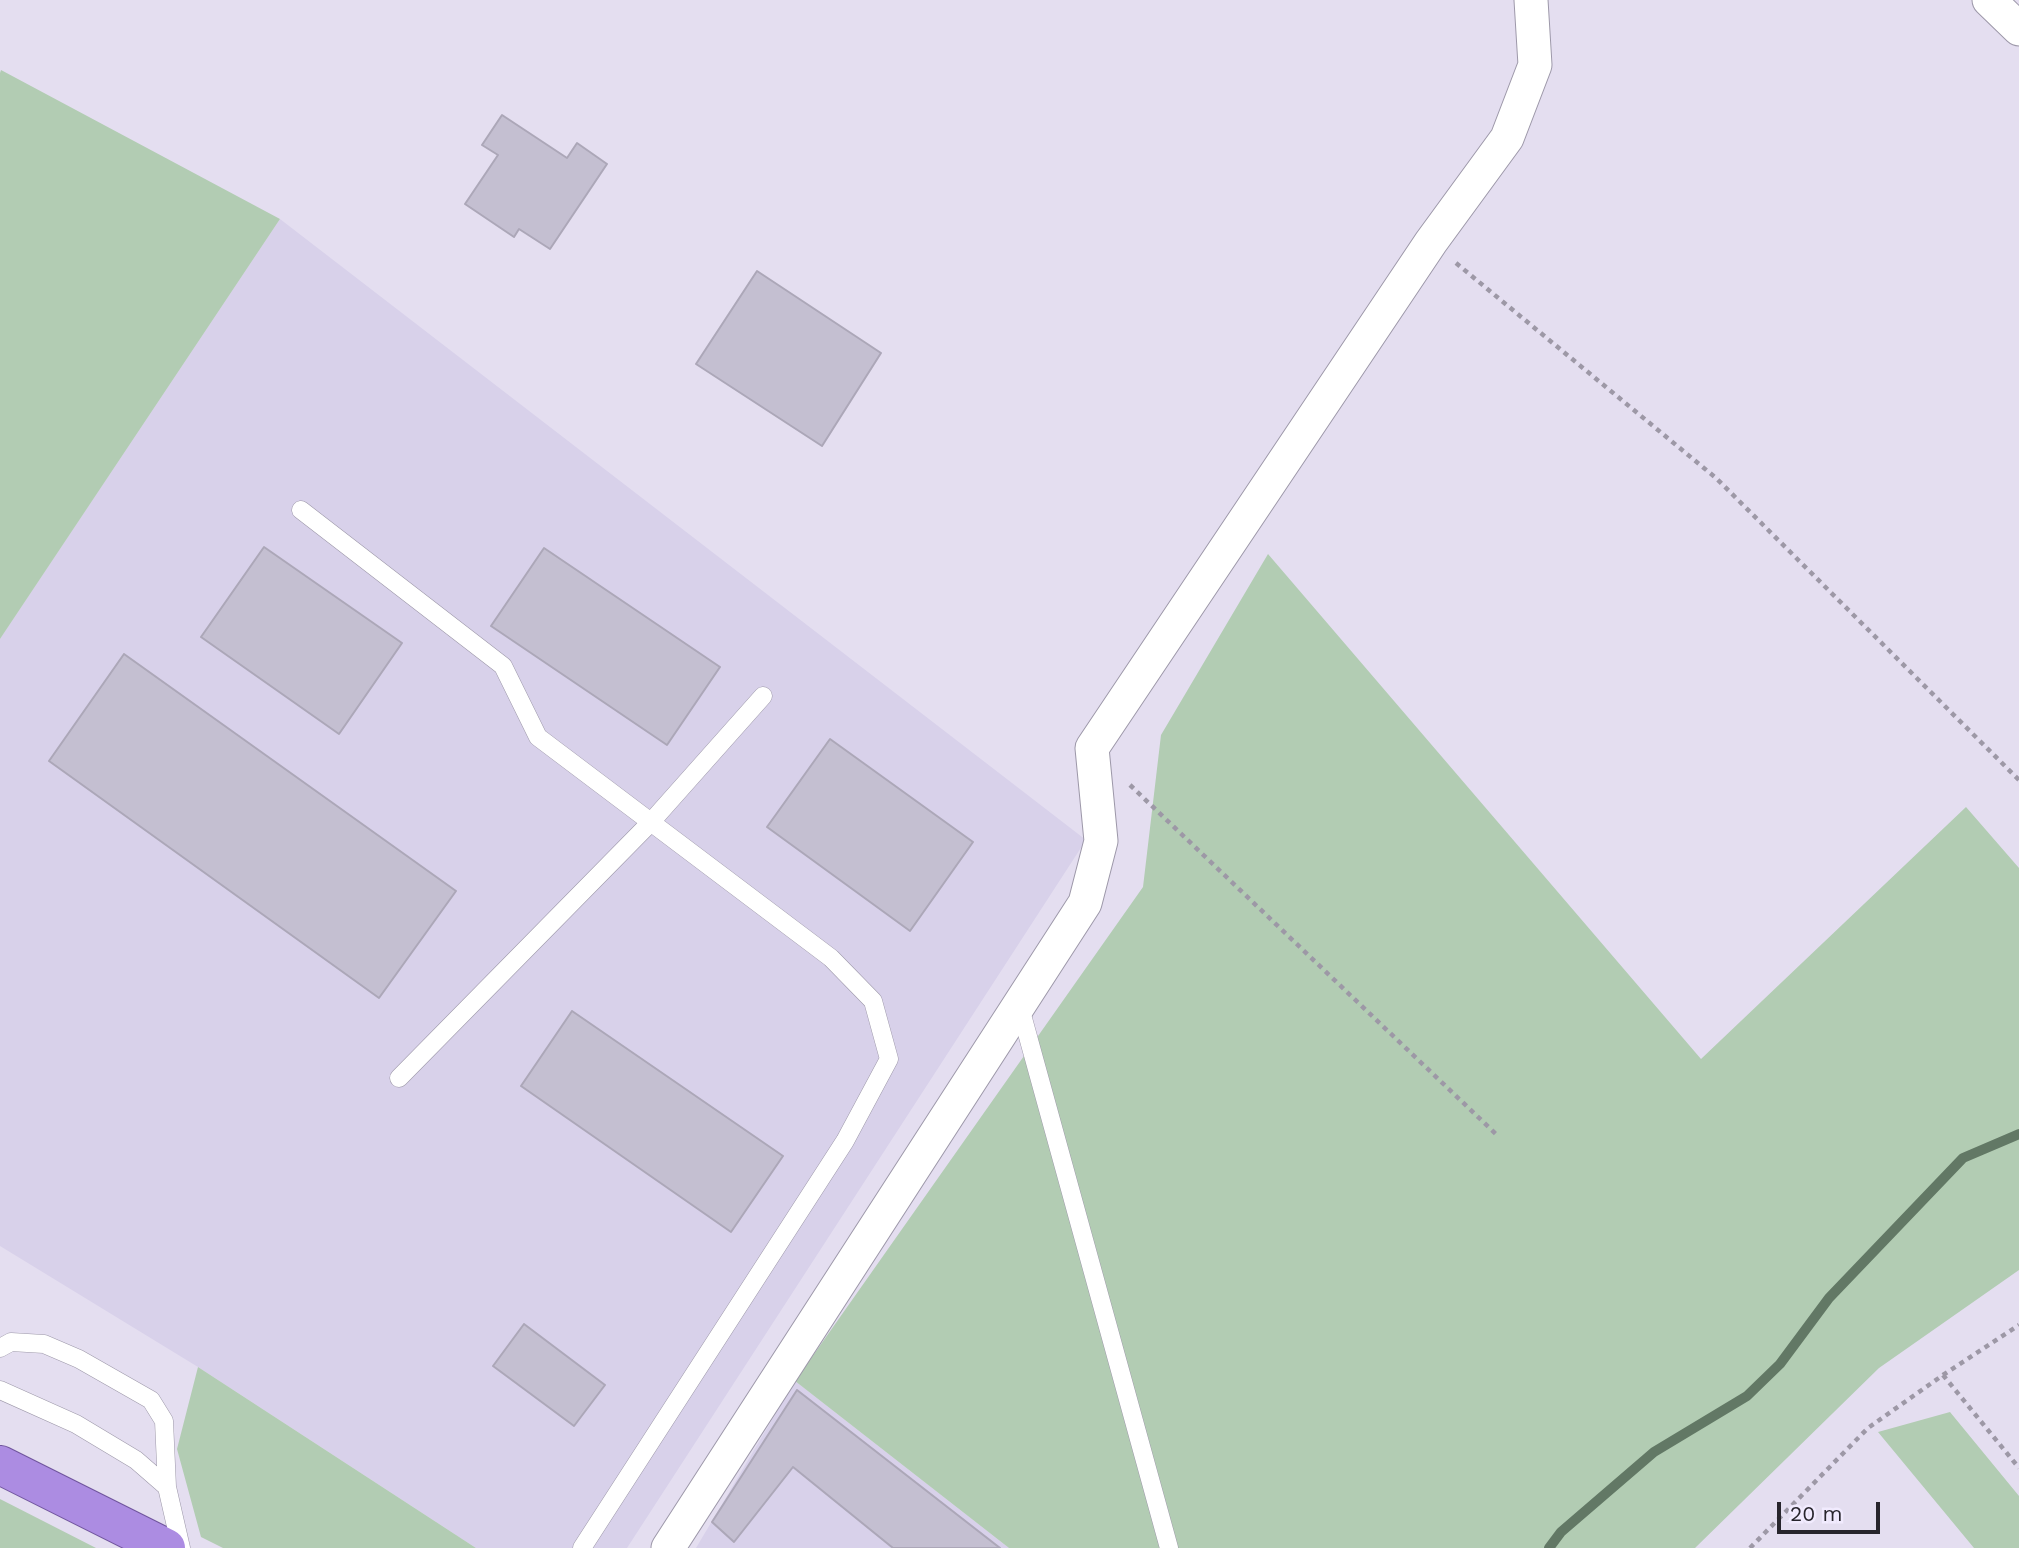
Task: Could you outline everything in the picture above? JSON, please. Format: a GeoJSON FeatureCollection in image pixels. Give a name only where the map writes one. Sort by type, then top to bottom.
{"type":"FeatureCollection","features":[{"type":"Feature","properties":{"kind":"highway"},"geometry":{"type":"LineString","coordinates":[[0,1465],[166,1548]]}},
{"type":"Feature","properties":{"kind":"street"},"geometry":{"type":"LineString","coordinates":[[668,1548],[1085,903],[1101,841],[1092,748],[1431,243],[1507,138],[1535,65],[1531,0]]}},
{"type":"Feature","properties":{"kind":"street"},"geometry":{"type":"LineString","coordinates":[[1989,0],[2019,29]]}},
{"type":"Feature","properties":{"kind":"lane"},"geometry":{"type":"LineString","coordinates":[[301,510],[503,666],[538,737],[840,967],[873,1001],[889,1059],[845,1141],[582,1548]]}},
{"type":"Feature","properties":{"kind":"lane"},"geometry":{"type":"LineString","coordinates":[[399,1078],[651,822],[763,696]]}},
{"type":"Feature","properties":{"kind":"lane"},"geometry":{"type":"LineString","coordinates":[[1019,1004],[1169,1548]]}},
{"type":"Feature","properties":{"kind":"lane"},"geometry":{"type":"LineString","coordinates":[[0,1348],[11,1342],[44,1344],[151,1400],[164,1422],[167,1487],[181,1548]]}},
{"type":"Feature","properties":{"kind":"lane"},"geometry":{"type":"LineString","coordinates":[[0,1390],[75,1424],[136,1460],[167,1487]]}},
{"type":"Feature","properties":{"kind":"path"},"geometry":{"type":"LineString","coordinates":[[1431,243],[1716,478],[2019,780]]}},
{"type":"Feature","properties":{"kind":"path"},"geometry":{"type":"LineString","coordinates":[[1092,748],[1498,1136]]}},
{"type":"Feature","properties":{"kind":"path"},"geometry":{"type":"LineString","coordinates":[[1751,1548],[1868,1428],[2019,1325]]}},
{"type":"Feature","properties":{"kind":"path"},"geometry":{"type":"LineString","coordinates":[[1943,1375],[2019,1468]]}},
{"type":"Feature","properties":{"kind":"shaded area"},"geometry":{"type":"Polygon","coordinates":[[[280,219],[1086,840],[627,1548],[476,1548],[198,1367],[0,1246],[0,639],[280,219]]]}},
{"type":"Feature","properties":{"kind":"shaded area"},"geometry":{"type":"Polygon","coordinates":[[[795,1381],[1009,1548],[696,1548],[795,1381]]]}},
{"type":"Feature","properties":{"kind":"green space"},"geometry":{"type":"Polygon","coordinates":[[[1,70],[280,219],[0,639],[0,73],[1,70]]]}},
{"type":"Feature","properties":{"kind":"green space"},"geometry":{"type":"Polygon","coordinates":[[[1268,554],[1701,1059],[1966,807],[2019,868],[2019,1270],[1879,1368],[1695,1548],[1009,1548],[795,1381],[1143,887],[1161,735],[1268,554]]]}},
{"type":"Feature","properties":{"kind":"green space"},"geometry":{"type":"Polygon","coordinates":[[[198,1367],[476,1548],[223,1548],[201,1537],[177,1449],[198,1367]]]}},
{"type":"Feature","properties":{"kind":"green space"},"geometry":{"type":"Polygon","coordinates":[[[1950,1412],[2019,1496],[2019,1548],[1974,1548],[1878,1432],[1950,1412]]]}},
{"type":"Feature","properties":{"kind":"green space"},"geometry":{"type":"Polygon","coordinates":[[[0,1499],[96,1548],[0,1548],[0,1499]]]}},
{"type":"Feature","properties":{"kind":"building"},"geometry":{"type":"Polygon","coordinates":[[[502,115],[567,158],[577,143],[607,164],[550,249],[519,229],[514,237],[465,204],[498,155],[482,145],[502,115]]]}},
{"type":"Feature","properties":{"kind":"building"},"geometry":{"type":"Polygon","coordinates":[[[757,271],[881,353],[822,446],[696,364],[757,271]]]}},
{"type":"Feature","properties":{"kind":"building"},"geometry":{"type":"Polygon","coordinates":[[[264,547],[402,643],[339,734],[201,637],[264,547]]]}},
{"type":"Feature","properties":{"kind":"building"},"geometry":{"type":"Polygon","coordinates":[[[544,548],[720,667],[667,745],[491,626],[544,548]]]}},
{"type":"Feature","properties":{"kind":"building"},"geometry":{"type":"Polygon","coordinates":[[[124,654],[456,891],[379,998],[49,761],[124,654]]]}},
{"type":"Feature","properties":{"kind":"building"},"geometry":{"type":"Polygon","coordinates":[[[830,739],[973,842],[910,931],[767,827],[830,739]]]}},
{"type":"Feature","properties":{"kind":"building"},"geometry":{"type":"Polygon","coordinates":[[[572,1011],[783,1156],[731,1232],[521,1086],[572,1011]]]}},
{"type":"Feature","properties":{"kind":"building"},"geometry":{"type":"Polygon","coordinates":[[[524,1324],[605,1385],[574,1426],[493,1366],[524,1324]]]}},
{"type":"Feature","properties":{"kind":"building"},"geometry":{"type":"Polygon","coordinates":[[[797,1390],[1000,1548],[893,1548],[793,1467],[734,1542],[712,1522],[797,1390]]]}},
{"type":"Feature","properties":{"kind":"waterway"},"geometry":{"type":"LineString","coordinates":[[1549,1548],[1561,1532],[1654,1452],[1747,1396],[1780,1364],[1829,1298],[1963,1158],[2019,1134]]}}]}
